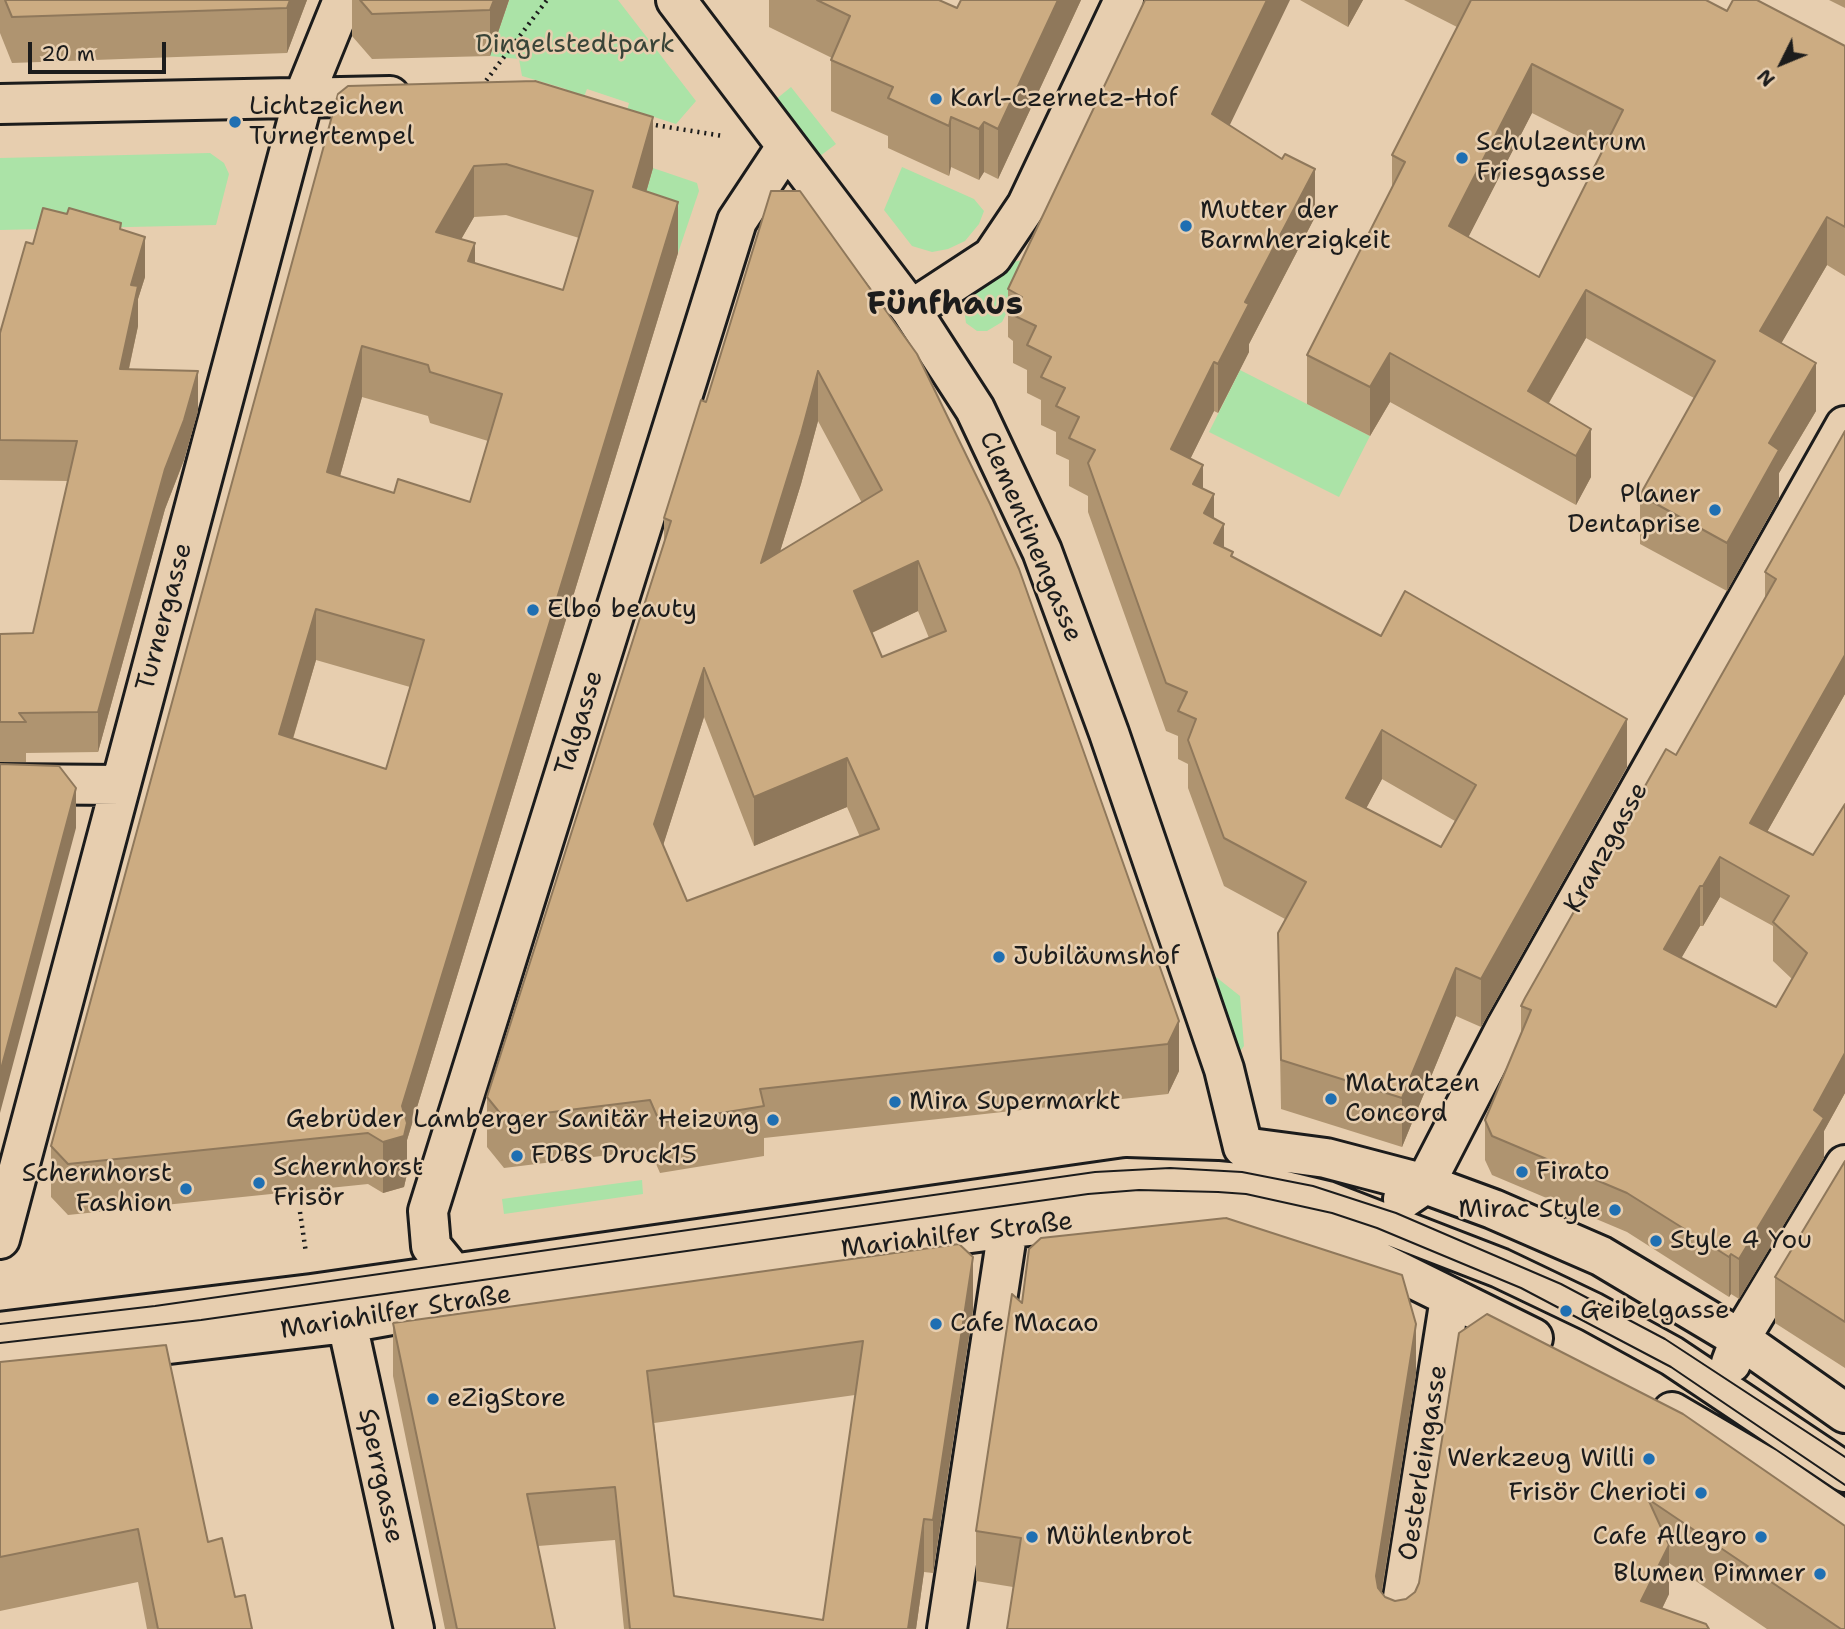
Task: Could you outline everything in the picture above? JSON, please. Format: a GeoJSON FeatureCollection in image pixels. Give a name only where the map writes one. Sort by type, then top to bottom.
{"type":"FeatureCollection","features":[{"type":"Feature","properties":{"kind":"street","name":"Turnergasse"},"geometry":{"type":"LineString","coordinates":[[0,1239],[304,96],[343,0]]}},
{"type":"Feature","properties":{"kind":"street","name":"Clementinengasse"},"geometry":{"type":"LineString","coordinates":[[676,0],[911,310],[975,409],[1042,551],[1109,733],[1224,1069],[1243,1147],[1326,1158],[1425,1184]]}},
{"type":"Feature","properties":{"kind":"street"},"geometry":{"type":"LineString","coordinates":[[911,310],[992,257],[1027,205],[1124,0]]}},
{"type":"Feature","properties":{"kind":"street"},"geometry":{"type":"LineString","coordinates":[[0,104],[304,96],[475,95]]}},
{"type":"Feature","properties":{"kind":"street","name":"Talgasse"},"geometry":{"type":"LineString","coordinates":[[464,1287],[431,1246],[428,1211],[737,221],[786,147]]}},
{"type":"Feature","properties":{"kind":"street","name":"Kranzgasse"},"geometry":{"type":"LineString","coordinates":[[1341,1243],[1425,1184],[1506,1027],[1845,426]]}},
{"type":"Feature","properties":{"kind":"street"},"geometry":{"type":"LineString","coordinates":[[0,784],[120,785]]}},
{"type":"Feature","properties":{"kind":"street"},"geometry":{"type":"LineString","coordinates":[[1704,1430],[1740,1339],[1845,1165]]}},
{"type":"Feature","properties":{"kind":"street"},"geometry":{"type":"LineString","coordinates":[[0,1332],[464,1287],[1126,1178],[1260,1185],[1328,1201],[1376,1218],[1500,1268],[1592,1312],[1721,1387],[1845,1472]]}},
{"type":"Feature","properties":{"kind":"street"},"geometry":{"type":"LineString","coordinates":[[1425,1184],[1601,1256],[1740,1339],[1845,1413]]}},
{"type":"Feature","properties":{"kind":"street","name":"Mariahilfer Straße"},"geometry":{"type":"LineString","coordinates":[[0,1363],[347,1323],[464,1287],[1176,1211],[1222,1213],[1278,1222],[1341,1243],[1560,1352]]}},
{"type":"Feature","properties":{"kind":"street"},"geometry":{"type":"LineString","coordinates":[[947,1629],[1008,1228]]}},
{"type":"Feature","properties":{"kind":"street","name":"Oesterleingasse"},"geometry":{"type":"LineString","coordinates":[[1398,1629],[1450,1298]]}},
{"type":"Feature","properties":{"kind":"street","name":"Sperrgasse"},"geometry":{"type":"LineString","coordinates":[[347,1323],[414,1629]]}},
{"type":"Feature","properties":{"kind":"street"},"geometry":{"type":"LineString","coordinates":[[1640,1394],[1766,1467],[1845,1521]]}},
{"type":"Feature","properties":{"kind":"path"},"geometry":{"type":"LineString","coordinates":[[475,95],[547,0]]}},
{"type":"Feature","properties":{"kind":"path"},"geometry":{"type":"LineString","coordinates":[[638,122],[786,147]]}},
{"type":"Feature","properties":{"kind":"path"},"geometry":{"type":"LineString","coordinates":[[300,1212],[306,1259]]}},
{"type":"Feature","properties":{"kind":"green space","name":"Dingelstedtpark"},"geometry":{"type":"Polygon","coordinates":[[[509,0],[618,0],[696,101],[676,124],[648,115],[643,131],[624,123],[629,103],[587,89],[579,110],[561,104],[566,89],[522,76],[519,59],[490,56],[509,0]]]}},
{"type":"Feature","properties":{"kind":"green space"},"geometry":{"type":"Polygon","coordinates":[[[791,87],[836,144],[820,156],[807,154],[769,105],[791,87]]]}},
{"type":"Feature","properties":{"kind":"green space"},"geometry":{"type":"Polygon","coordinates":[[[210,153],[224,163],[229,174],[216,225],[0,230],[0,158],[210,153]]]}},
{"type":"Feature","properties":{"kind":"green space"},"geometry":{"type":"Polygon","coordinates":[[[902,167],[974,199],[984,211],[979,224],[965,241],[948,249],[932,252],[912,246],[884,210],[902,167]]]}},
{"type":"Feature","properties":{"kind":"green space"},"geometry":{"type":"Polygon","coordinates":[[[653,168],[697,183],[699,191],[678,253],[633,238],[653,168]]]}},
{"type":"Feature","properties":{"kind":"green space"},"geometry":{"type":"Polygon","coordinates":[[[1022,260],[1027,272],[1002,322],[987,331],[977,331],[966,323],[963,302],[1013,262],[1022,260]]]}},
{"type":"Feature","properties":{"kind":"green space"},"geometry":{"type":"Polygon","coordinates":[[[1240,370],[1370,436],[1339,497],[1209,432],[1240,370]]]}},
{"type":"Feature","properties":{"kind":"green space"},"geometry":{"type":"Polygon","coordinates":[[[1216,977],[1240,996],[1244,1046],[1234,1059],[1209,988],[1216,977]]]}},
{"type":"Feature","properties":{"kind":"green space"},"geometry":{"type":"Polygon","coordinates":[[[642,1180],[643,1194],[504,1214],[502,1199],[642,1180]]]}},
{"type":"Feature","properties":{"kind":"building"},"geometry":{"type":"Polygon","coordinates":[[[5,0],[290,0],[287,8],[12,17],[5,0]]]}},
{"type":"Feature","properties":{"kind":"building"},"geometry":{"type":"Polygon","coordinates":[[[360,0],[494,0],[490,10],[372,14],[360,0]]]}},
{"type":"Feature","properties":{"kind":"building"},"geometry":{"type":"Polygon","coordinates":[[[817,0],[939,0],[957,8],[961,0],[1058,0],[998,129],[984,122],[979,129],[951,117],[949,126],[888,98],[893,87],[831,60],[850,16],[817,0]]]}},
{"type":"Feature","properties":{"kind":"building"},"geometry":{"type":"Polygon","coordinates":[[[1145,0],[1267,0],[1212,114],[1282,159],[1285,154],[1315,169],[1245,302],[1249,304],[1218,364],[1214,362],[1171,449],[1203,465],[1193,484],[1214,494],[1204,513],[1224,524],[1214,543],[1233,552],[1231,556],[1381,636],[1405,591],[1627,719],[1481,979],[1456,968],[1402,1098],[1281,1060],[1278,933],[1306,882],[1224,838],[1188,740],[1196,719],[1178,711],[1187,692],[1166,683],[1088,463],[1095,450],[1069,438],[1079,417],[1056,406],[1065,388],[1041,377],[1051,357],[1027,345],[1036,326],[1013,315],[1022,297],[1008,289],[1145,0]],[[1382,730],[1346,798],[1441,847],[1476,785],[1382,730]]]}},
{"type":"Feature","properties":{"kind":"building"},"geometry":{"type":"Polygon","coordinates":[[[1471,0],[1706,0],[1727,11],[1733,0],[1757,0],[1845,46],[1845,227],[1827,217],[1760,331],[1816,363],[1769,443],[1779,450],[1727,543],[1640,495],[1715,361],[1586,290],[1528,391],[1591,429],[1576,456],[1390,353],[1370,387],[1307,355],[1405,162],[1392,155],[1471,0]],[[1532,64],[1449,226],[1539,277],[1623,110],[1532,64]]]}},
{"type":"Feature","properties":{"kind":"building"},"geometry":{"type":"Polygon","coordinates":[[[535,81],[653,117],[633,187],[678,202],[402,1106],[407,1123],[404,1136],[383,1142],[368,1133],[68,1164],[51,1146],[338,94],[348,86],[535,81]],[[506,164],[474,166],[436,232],[475,243],[468,261],[563,290],[593,191],[506,164]],[[362,346],[327,472],[394,493],[398,479],[470,502],[502,394],[430,372],[428,365],[362,346]],[[316,609],[279,734],[386,769],[424,640],[316,609]]]}},
{"type":"Feature","properties":{"kind":"building"},"geometry":{"type":"Polygon","coordinates":[[[771,191],[800,191],[917,354],[1019,569],[1179,1021],[1168,1044],[760,1089],[764,1106],[660,1123],[650,1100],[504,1118],[487,1097],[671,521],[664,518],[701,400],[706,402],[771,191]],[[818,371],[801,434],[761,563],[882,490],[818,371]],[[918,561],[854,591],[882,657],[946,631],[918,561]],[[704,668],[654,824],[687,901],[879,829],[847,758],[754,797],[704,668]]]}},
{"type":"Feature","properties":{"kind":"building"},"geometry":{"type":"Polygon","coordinates":[[[43,208],[67,214],[69,208],[121,223],[120,229],[145,237],[131,285],[138,286],[120,369],[198,371],[184,420],[165,469],[98,712],[19,713],[26,722],[0,722],[0,634],[33,633],[77,441],[0,440],[0,333],[26,242],[33,244],[43,208]]]}},
{"type":"Feature","properties":{"kind":"building"},"geometry":{"type":"Polygon","coordinates":[[[1845,431],[1845,655],[1750,823],[1813,855],[1845,804],[1845,1053],[1814,1110],[1824,1118],[1739,1259],[1731,1254],[1729,1257],[1627,1193],[1492,1136],[1485,1120],[1531,1010],[1521,1006],[1525,998],[1666,749],[1676,755],[1776,579],[1765,572],[1845,431]],[[1720,857],[1664,949],[1776,1007],[1807,953],[1773,922],[1789,896],[1720,857]]]}},
{"type":"Feature","properties":{"kind":"building"},"geometry":{"type":"Polygon","coordinates":[[[0,764],[59,766],[76,788],[0,1073],[0,764]]]}},
{"type":"Feature","properties":{"kind":"building"},"geometry":{"type":"Polygon","coordinates":[[[1845,1161],[1845,1322],[1775,1277],[1845,1161]]]}},
{"type":"Feature","properties":{"kind":"building"},"geometry":{"type":"Polygon","coordinates":[[[1226,1218],[1402,1275],[1416,1324],[1376,1576],[1378,1588],[1385,1597],[1395,1601],[1406,1599],[1415,1592],[1419,1583],[1459,1333],[1487,1314],[1683,1414],[1845,1526],[1845,1629],[1841,1629],[1648,1499],[1669,1545],[1641,1601],[1706,1624],[1709,1629],[1007,1629],[1021,1538],[976,1531],[1012,1294],[1022,1303],[1029,1249],[1041,1238],[1226,1218]]]}},
{"type":"Feature","properties":{"kind":"building"},"geometry":{"type":"Polygon","coordinates":[[[959,1244],[973,1257],[933,1520],[924,1519],[908,1629],[630,1629],[615,1487],[527,1494],[555,1629],[457,1629],[393,1323],[959,1244]],[[863,1341],[647,1371],[674,1596],[823,1620],[863,1341]]]}},
{"type":"Feature","properties":{"kind":"building"},"geometry":{"type":"Polygon","coordinates":[[[166,1345],[208,1542],[222,1538],[235,1597],[245,1595],[252,1629],[158,1629],[138,1529],[0,1557],[0,1362],[166,1345]]]}},
{"type":"Feature","properties":{"kind":"tram line"},"geometry":{"type":"LineString","coordinates":[[0,1324],[155,1306],[1095,1172],[1170,1168],[1242,1172],[1313,1186],[1396,1213],[1561,1284],[1665,1339],[1845,1457]]}},
{"type":"Feature","properties":{"kind":"tram line"},"geometry":{"type":"LineString","coordinates":[[0,1343],[201,1320],[1088,1194],[1139,1190],[1246,1194],[1332,1213],[1377,1228],[1521,1288],[1671,1367],[1845,1485]]}},
{"type":"Feature","properties":{"kind":"place","name":"Karl-Czernetz-Hof"},"geometry":{"type":"Point","coordinates":[936,99]}},
{"type":"Feature","properties":{"kind":"place","name":"Lichtzeichen Turnertempel"},"geometry":{"type":"Point","coordinates":[235,122]}},
{"type":"Feature","properties":{"kind":"place","name":"Schulzentrum Friesgasse"},"geometry":{"type":"Point","coordinates":[1462,158]}},
{"type":"Feature","properties":{"kind":"place","name":"Mutter der Barmherzigkeit"},"geometry":{"type":"Point","coordinates":[1186,226]}},
{"type":"Feature","properties":{"kind":"place","name":"Planer Dentaprise"},"geometry":{"type":"Point","coordinates":[1715,510]}},
{"type":"Feature","properties":{"kind":"place","name":"Elbo beauty"},"geometry":{"type":"Point","coordinates":[533,610]}},
{"type":"Feature","properties":{"kind":"place","name":"Jubiläumshof"},"geometry":{"type":"Point","coordinates":[999,957]}},
{"type":"Feature","properties":{"kind":"place","name":"Matratzen Concord"},"geometry":{"type":"Point","coordinates":[1331,1099]}},
{"type":"Feature","properties":{"kind":"place","name":"Mira Supermarkt"},"geometry":{"type":"Point","coordinates":[895,1102]}},
{"type":"Feature","properties":{"kind":"place","name":"Gebrüder Lamberger Sanitär Heizung"},"geometry":{"type":"Point","coordinates":[773,1120]}},
{"type":"Feature","properties":{"kind":"place","name":"FDBS Druck15"},"geometry":{"type":"Point","coordinates":[517,1156]}},
{"type":"Feature","properties":{"kind":"place","name":"Firato"},"geometry":{"type":"Point","coordinates":[1522,1172]}},
{"type":"Feature","properties":{"kind":"place","name":"Schernhorst Frisör"},"geometry":{"type":"Point","coordinates":[259,1183]}},
{"type":"Feature","properties":{"kind":"place","name":"Schernhorst Fashion"},"geometry":{"type":"Point","coordinates":[186,1189]}},
{"type":"Feature","properties":{"kind":"place","name":"Mirac Style"},"geometry":{"type":"Point","coordinates":[1615,1210]}},
{"type":"Feature","properties":{"kind":"place","name":"Style 4 You"},"geometry":{"type":"Point","coordinates":[1656,1241]}},
{"type":"Feature","properties":{"kind":"place","name":"Geibelgasse"},"geometry":{"type":"Point","coordinates":[1566,1311]}},
{"type":"Feature","properties":{"kind":"place","name":"Cafe Macao"},"geometry":{"type":"Point","coordinates":[936,1324]}},
{"type":"Feature","properties":{"kind":"place","name":"eZigStore"},"geometry":{"type":"Point","coordinates":[433,1399]}},
{"type":"Feature","properties":{"kind":"place","name":"Werkzeug Willi"},"geometry":{"type":"Point","coordinates":[1649,1459]}},
{"type":"Feature","properties":{"kind":"place","name":"Frisör Cherioti"},"geometry":{"type":"Point","coordinates":[1701,1493]}},
{"type":"Feature","properties":{"kind":"place","name":"Mühlenbrot"},"geometry":{"type":"Point","coordinates":[1032,1537]}},
{"type":"Feature","properties":{"kind":"place","name":"Cafe Allegro"},"geometry":{"type":"Point","coordinates":[1761,1537]}},
{"type":"Feature","properties":{"kind":"place","name":"Blumen Pimmer"},"geometry":{"type":"Point","coordinates":[1820,1574]}},
{"type":"Feature","properties":{"kind":"district","name":"Fünfhaus"},"geometry":{"type":"Point","coordinates":[945,305]}}]}
